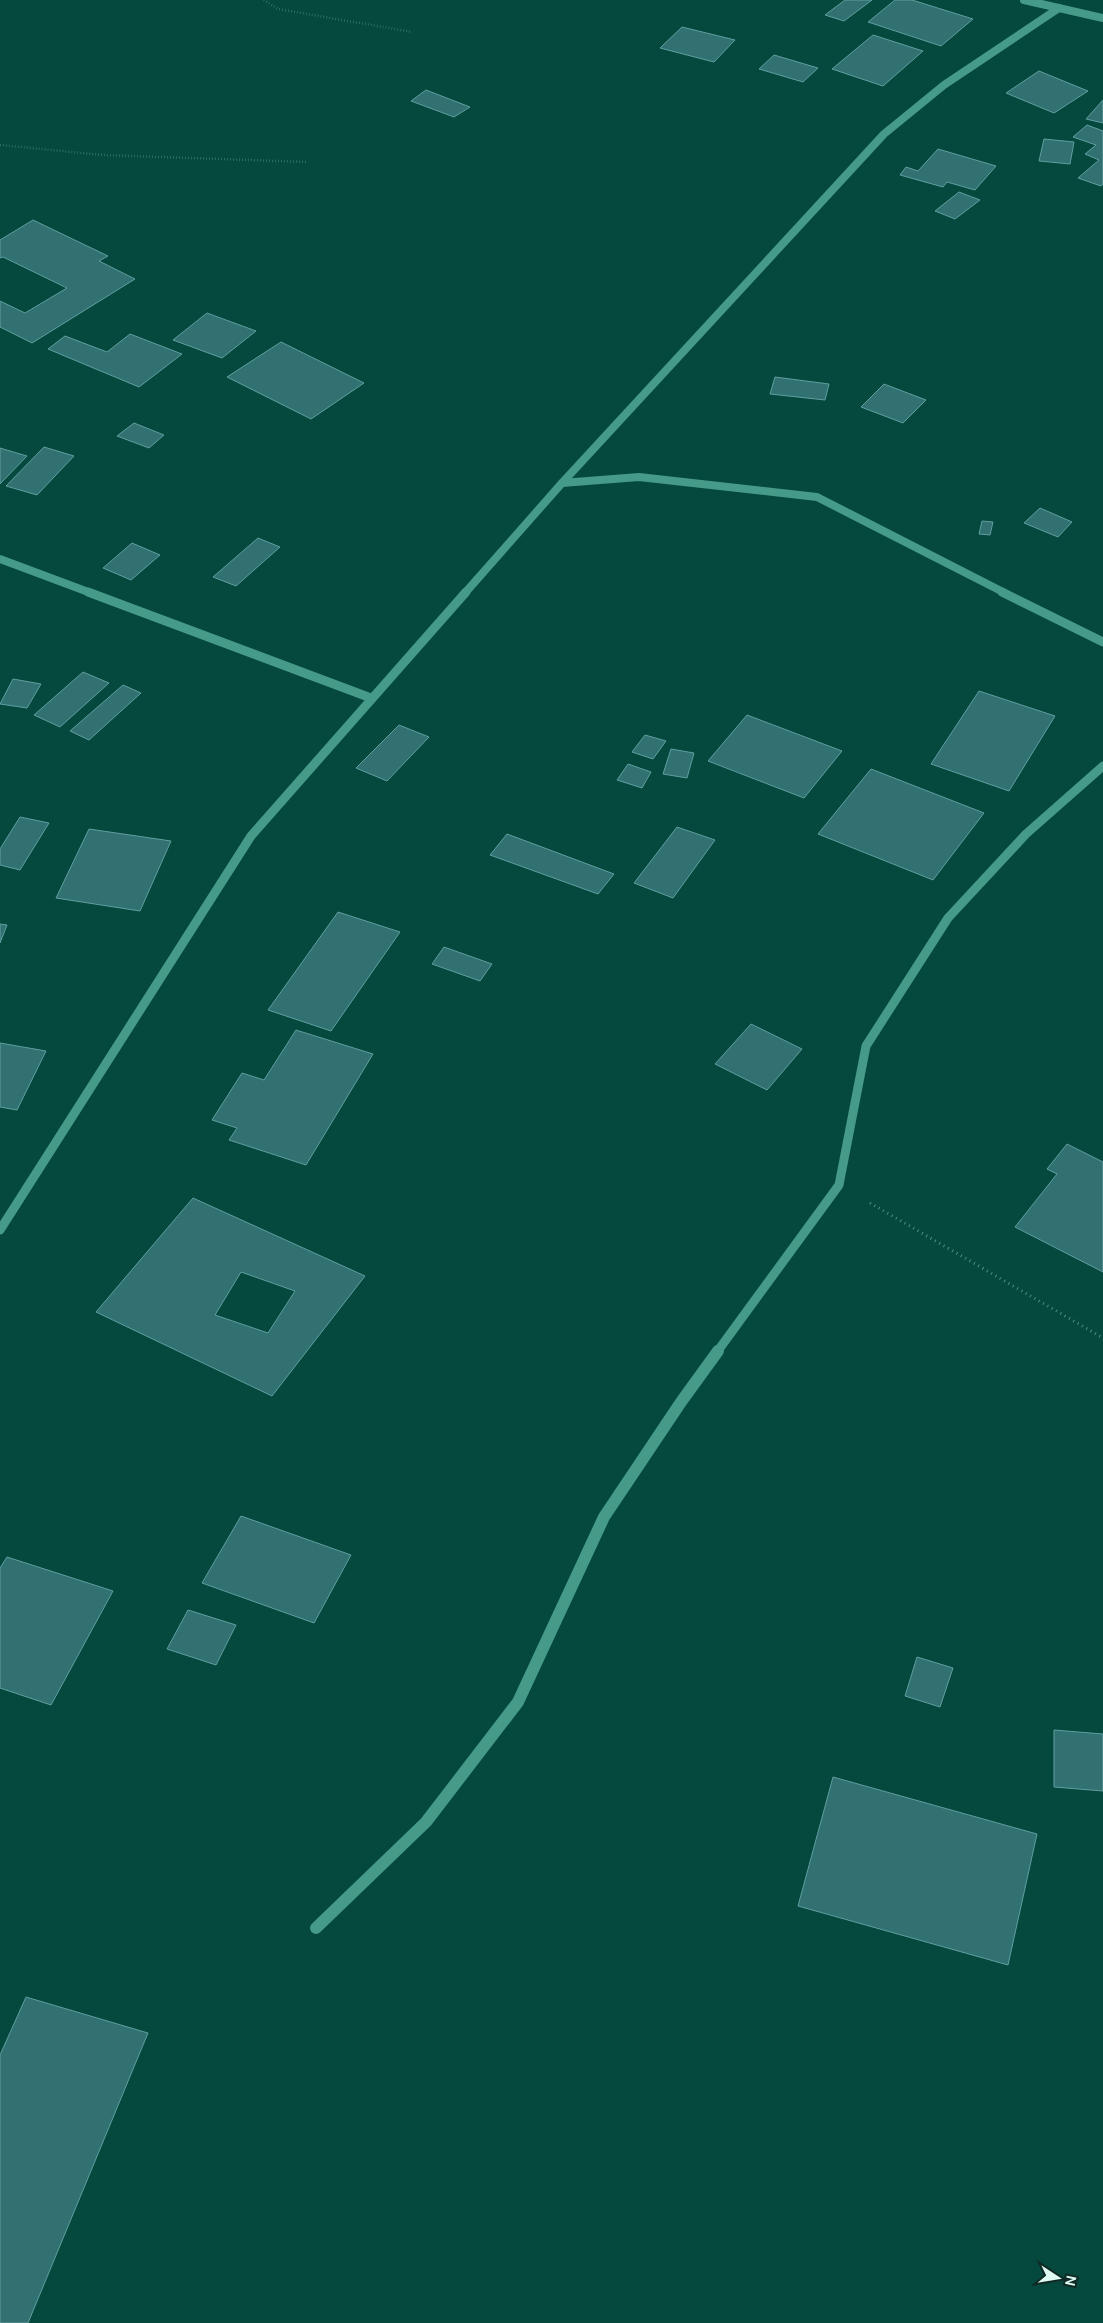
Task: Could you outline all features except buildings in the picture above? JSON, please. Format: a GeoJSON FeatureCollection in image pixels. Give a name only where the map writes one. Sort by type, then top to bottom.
{"type":"FeatureCollection","features":[{"type":"Feature","properties":{"kind":"street"},"geometry":{"type":"LineString","coordinates":[[1024,0],[1049,6],[1059,4],[1103,18]]}},
{"type":"Feature","properties":{"kind":"street"},"geometry":{"type":"LineString","coordinates":[[0,1230],[252,836],[371,698],[562,483],[884,134],[944,86],[1059,4]]}},
{"type":"Feature","properties":{"kind":"street"},"geometry":{"type":"LineString","coordinates":[[562,483],[639,477],[817,498],[1103,642]]}},
{"type":"Feature","properties":{"kind":"street"},"geometry":{"type":"LineString","coordinates":[[0,559],[371,698]]}},
{"type":"Feature","properties":{"kind":"street"},"geometry":{"type":"LineString","coordinates":[[316,1928],[426,1822],[518,1702],[604,1517],[681,1402],[839,1185],[866,1046],[948,918],[1026,834],[1103,766]]}},
{"type":"Feature","properties":{"kind":"path"},"geometry":{"type":"LineString","coordinates":[[264,0],[278,9],[412,32]]}},
{"type":"Feature","properties":{"kind":"path"},"geometry":{"type":"LineString","coordinates":[[0,145],[103,155],[308,162]]}},
{"type":"Feature","properties":{"kind":"path"},"geometry":{"type":"LineString","coordinates":[[839,1185],[1103,1338]]}}]}
